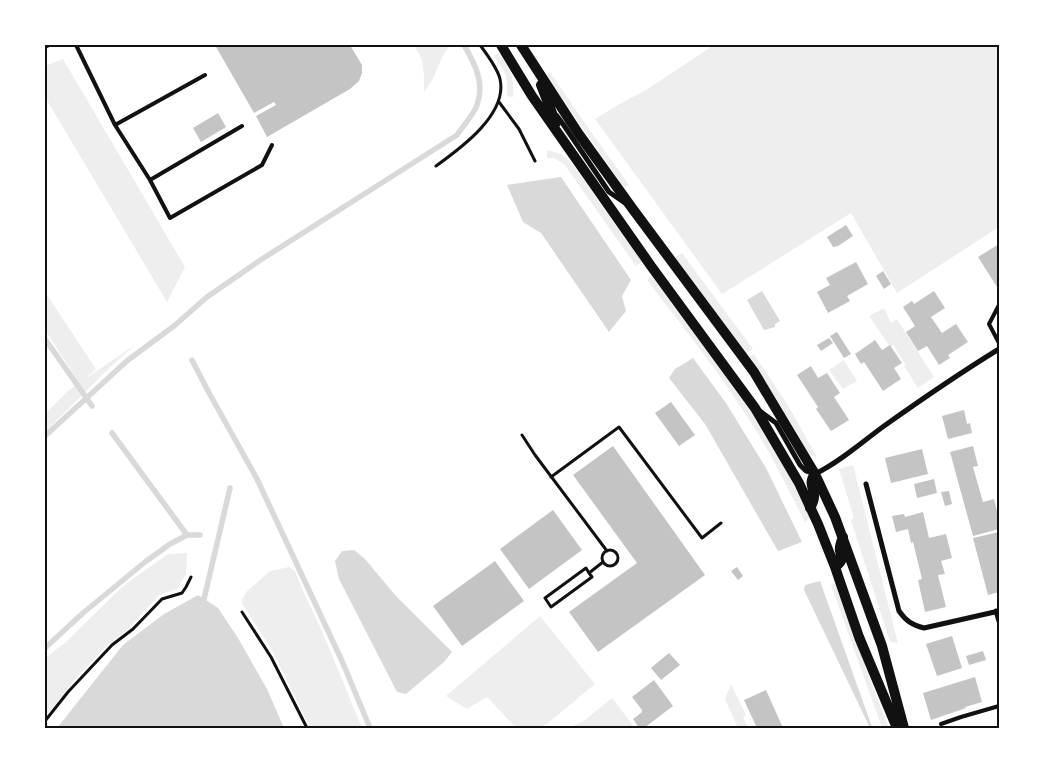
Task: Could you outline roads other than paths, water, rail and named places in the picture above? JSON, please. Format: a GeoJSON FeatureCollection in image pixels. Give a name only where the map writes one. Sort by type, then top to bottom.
{"type":"FeatureCollection","features":[{"type":"Feature","properties":{"kind":"main road"},"geometry":{"type":"LineString","coordinates":[[500,45],[532,96],[651,266],[755,408],[799,483],[835,566],[859,637],[897,728]]}},
{"type":"Feature","properties":{"kind":"main road"},"geometry":{"type":"LineString","coordinates":[[523,47],[545,92],[556,121],[556,129]]}},
{"type":"Feature","properties":{"kind":"main road"},"geometry":{"type":"LineString","coordinates":[[523,47],[578,133],[754,372],[815,474],[843,537],[882,646],[904,728]]}},
{"type":"Feature","properties":{"kind":"main road"},"geometry":{"type":"LineString","coordinates":[[810,508],[814,501],[815,492],[811,484],[811,478],[815,474]]}},
{"type":"Feature","properties":{"kind":"main road"},"geometry":{"type":"LineString","coordinates":[[835,566],[842,560],[840,550],[843,537]]}},
{"type":"Feature","properties":{"kind":"street"},"geometry":{"type":"LineString","coordinates":[[532,96],[551,110],[563,124],[609,192],[632,208]]}},
{"type":"Feature","properties":{"kind":"street"},"geometry":{"type":"LineString","coordinates":[[755,408],[776,423],[800,465],[806,471],[815,474],[980,360],[999,349]]}},
{"type":"Feature","properties":{"kind":"street"},"geometry":{"type":"LineString","coordinates":[[866,484],[899,611],[905,619],[912,625],[924,628],[997,611],[999,621]]}},
{"type":"Feature","properties":{"kind":"lane"},"geometry":{"type":"LineString","coordinates":[[45,47],[49,45]]}},
{"type":"Feature","properties":{"kind":"lane"},"geometry":{"type":"LineString","coordinates":[[76,45],[115,125],[150,180],[170,218],[262,165],[272,145]]}},
{"type":"Feature","properties":{"kind":"lane"},"geometry":{"type":"LineString","coordinates":[[115,125],[205,75]]}},
{"type":"Feature","properties":{"kind":"lane"},"geometry":{"type":"LineString","coordinates":[[150,180],[242,126]]}},
{"type":"Feature","properties":{"kind":"lane"},"geometry":{"type":"LineString","coordinates":[[999,305],[989,324],[999,343]]}},
{"type":"Feature","properties":{"kind":"lane"},"geometry":{"type":"LineString","coordinates":[[941,724],[999,706]]}},
{"type":"Feature","properties":{"kind":"waterway"},"geometry":{"type":"LineString","coordinates":[[45,436],[128,360],[174,326],[207,297],[262,259],[457,135],[476,109],[480,89],[478,74],[464,45]]}},
{"type":"Feature","properties":{"kind":"waterway"},"geometry":{"type":"LineString","coordinates":[[45,339],[92,406]]}},
{"type":"Feature","properties":{"kind":"waterway"},"geometry":{"type":"LineString","coordinates":[[192,360],[257,479],[342,661],[370,728]]}},
{"type":"Feature","properties":{"kind":"waterway"},"geometry":{"type":"LineString","coordinates":[[112,433],[187,535]]}},
{"type":"Feature","properties":{"kind":"waterway"},"geometry":{"type":"LineString","coordinates":[[204,599],[230,488]]}},
{"type":"Feature","properties":{"kind":"waterway"},"geometry":{"type":"LineString","coordinates":[[45,648],[83,613],[145,562],[170,544],[187,535],[200,535]]}}]}
